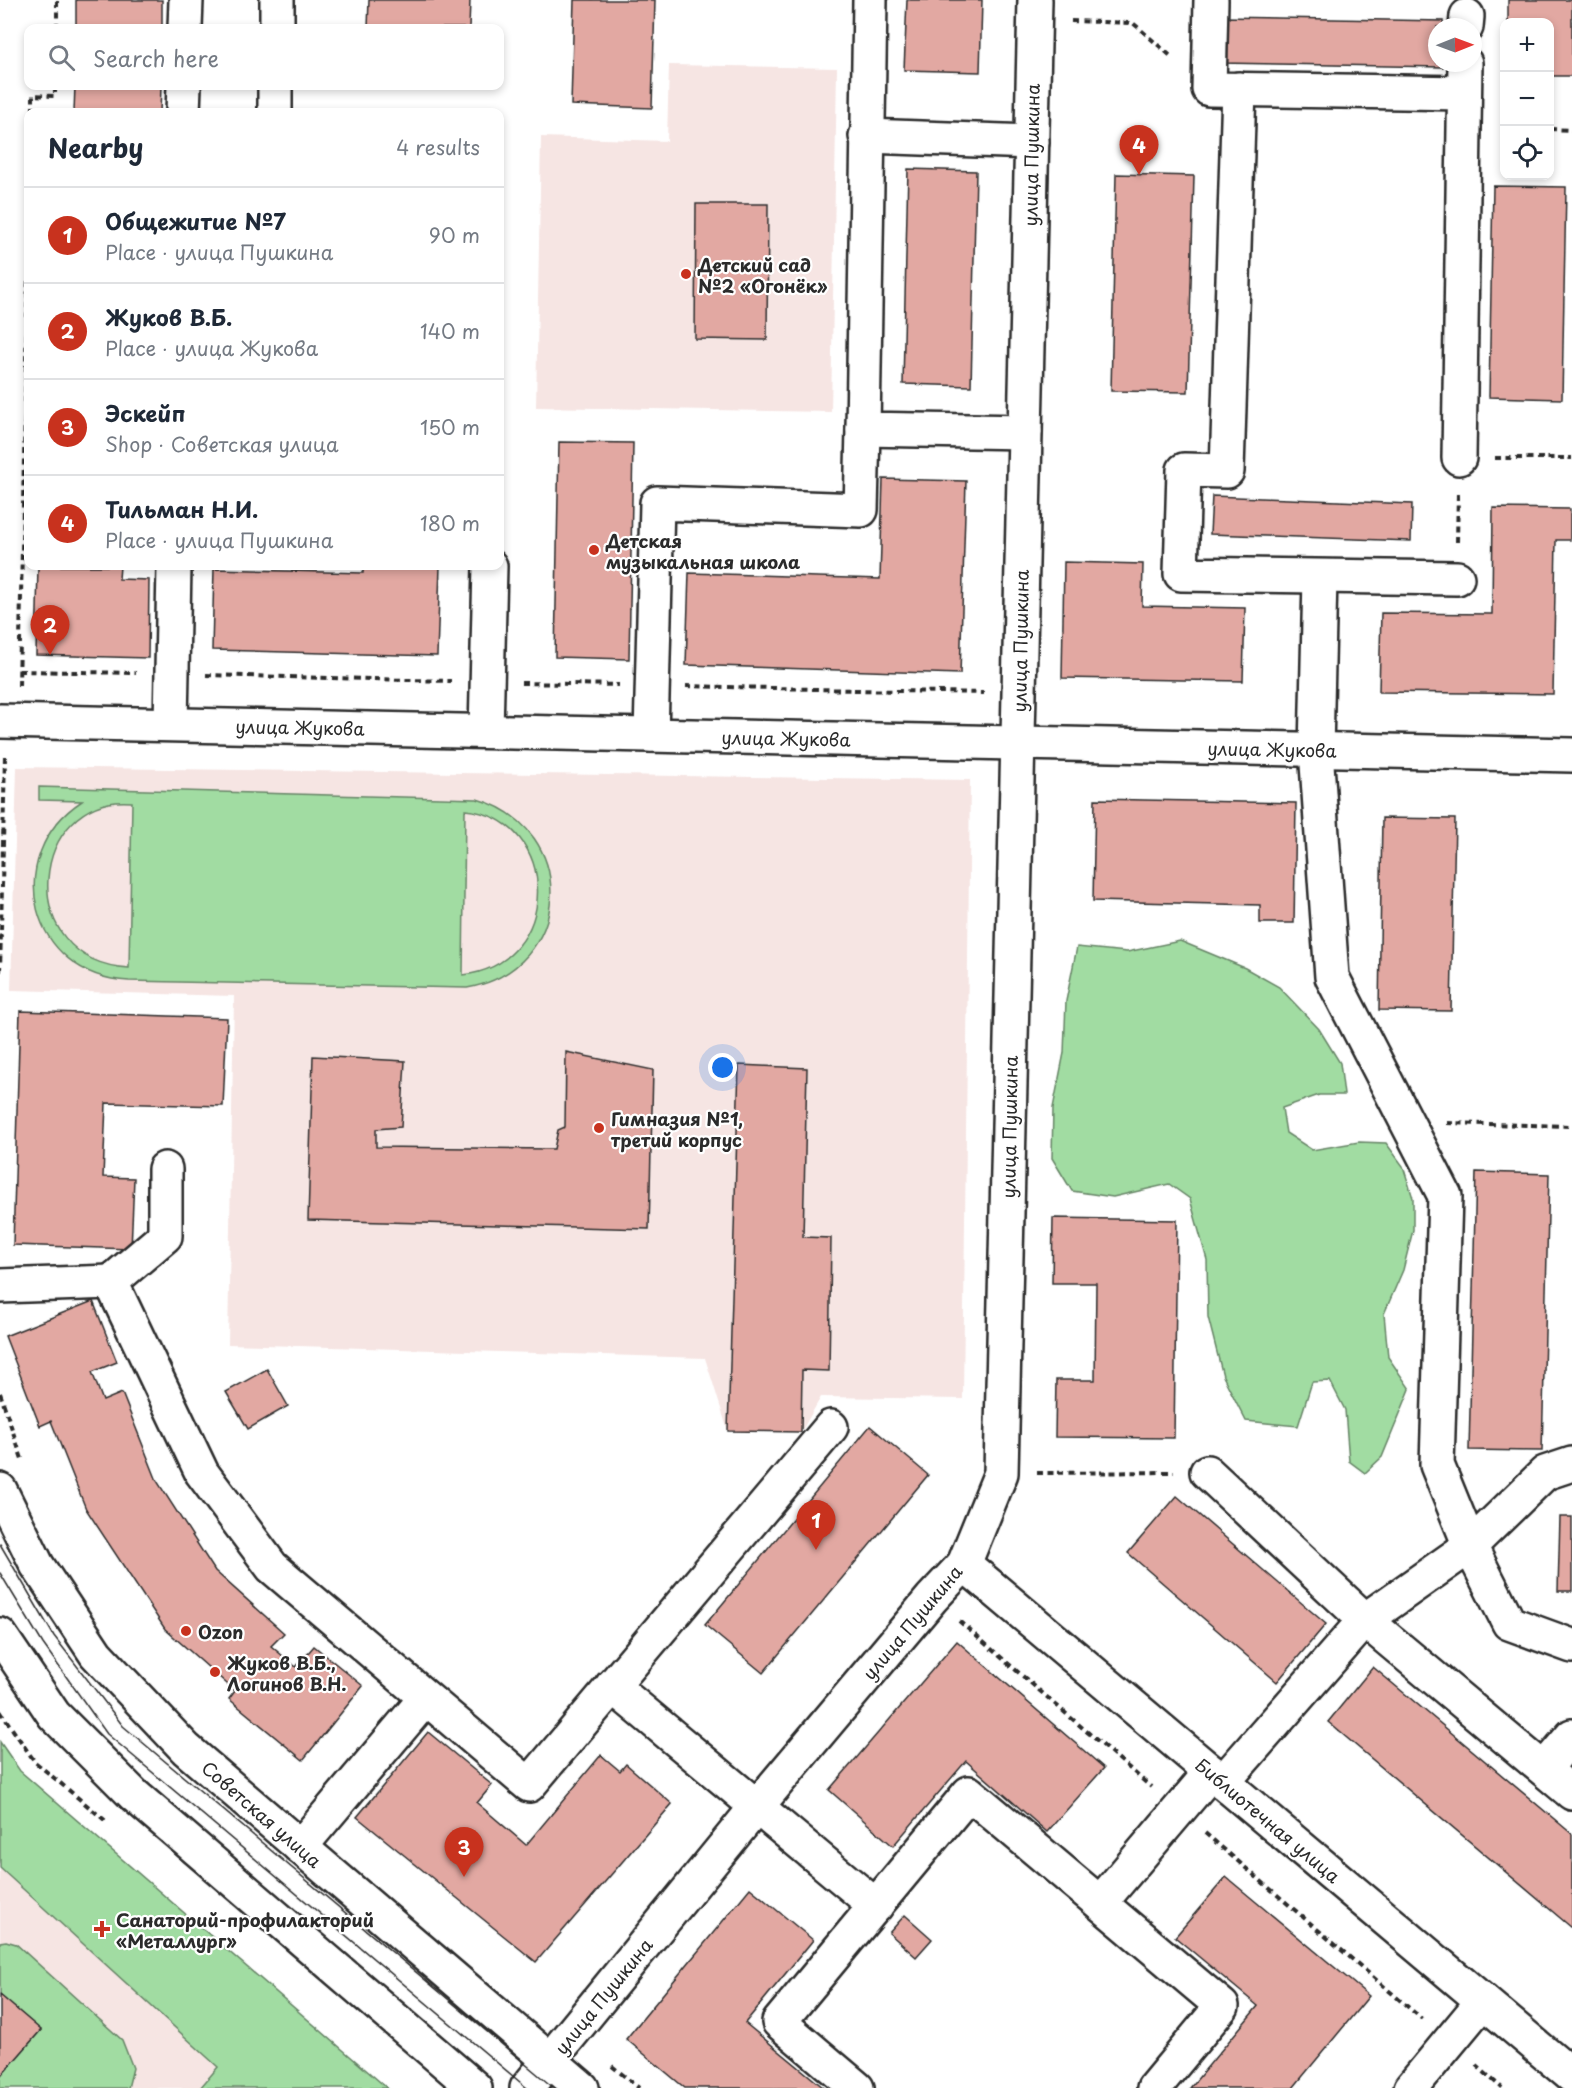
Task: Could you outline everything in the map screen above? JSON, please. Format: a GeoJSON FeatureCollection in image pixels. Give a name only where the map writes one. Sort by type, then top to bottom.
{"type":"FeatureCollection","features":[{"type":"Feature","properties":{"kind":"street"},"geometry":{"type":"LineString","coordinates":[[185,24],[186,0]]}},
{"type":"Feature","properties":{"kind":"street"},"geometry":{"type":"LineString","coordinates":[[277,24],[278,0]]}},
{"type":"Feature","properties":{"kind":"street"},"geometry":{"type":"LineString","coordinates":[[651,735],[657,503],[861,510],[870,0]]}},
{"type":"Feature","properties":{"kind":"street"},"geometry":{"type":"LineString","coordinates":[[1211,0],[1224,89],[1227,471],[1184,470],[1181,574],[1457,578]]}},
{"type":"Feature","properties":{"kind":"street","name":"улица Пушкина"},"geometry":{"type":"LineString","coordinates":[[527,2088],[758,1805],[963,1564],[1001,1473],[1035,10]]}},
{"type":"Feature","properties":{"kind":"street"},"geometry":{"type":"LineString","coordinates":[[1224,89],[1465,78],[1459,458]]}},
{"type":"Feature","properties":{"kind":"street"},"geometry":{"type":"LineString","coordinates":[[183,108],[184,90]]}},
{"type":"Feature","properties":{"kind":"street"},"geometry":{"type":"LineString","coordinates":[[275,108],[276,90]]}},
{"type":"Feature","properties":{"kind":"street"},"geometry":{"type":"LineString","coordinates":[[866,136],[1032,142]]}},
{"type":"Feature","properties":{"kind":"street"},"geometry":{"type":"LineString","coordinates":[[863,429],[1025,432]]}},
{"type":"Feature","properties":{"kind":"street"},"geometry":{"type":"LineString","coordinates":[[171,724],[174,570]]}},
{"type":"Feature","properties":{"kind":"street"},"geometry":{"type":"LineString","coordinates":[[486,731],[490,570]]}},
{"type":"Feature","properties":{"kind":"street"},"geometry":{"type":"LineString","coordinates":[[1320,577],[1316,750],[1332,977],[1445,1196],[1437,1465],[1470,1546],[1509,1623],[1572,1646]]}},
{"type":"Feature","properties":{"kind":"street","name":"улица Жукова"},"geometry":{"type":"LineString","coordinates":[[9,721],[1572,755]]}},
{"type":"Feature","properties":{"kind":"street"},"geometry":{"type":"LineString","coordinates":[[0,1286],[111,1282],[165,1236],[165,1168]]}},
{"type":"Feature","properties":{"kind":"street"},"geometry":{"type":"LineString","coordinates":[[111,1282],[202,1473],[272,1567],[529,1785],[831,1427]]}},
{"type":"Feature","properties":{"kind":"street"},"geometry":{"type":"LineString","coordinates":[[1100,1903],[1365,1620],[1470,1546],[1545,1473],[1572,1464]]}},
{"type":"Feature","properties":{"kind":"street"},"geometry":{"type":"LineString","coordinates":[[1208,1472],[1365,1620],[1572,1793]]}},
{"type":"Feature","properties":{"kind":"street","name":"Советская улица"},"geometry":{"type":"LineString","coordinates":[[0,1490],[4,1503],[37,1565],[96,1654],[186,1749],[582,2088]]}},
{"type":"Feature","properties":{"kind":"street","name":"Библиотечная улица"},"geometry":{"type":"LineString","coordinates":[[963,1564],[1572,2076]]}},
{"type":"Feature","properties":{"kind":"street"},"geometry":{"type":"LineString","coordinates":[[0,1635],[54,1715],[134,1796],[475,2088]]}},
{"type":"Feature","properties":{"kind":"street"},"geometry":{"type":"LineString","coordinates":[[612,1686],[758,1805],[876,1906]]}},
{"type":"Feature","properties":{"kind":"street"},"geometry":{"type":"LineString","coordinates":[[300,1847],[425,1699]]}},
{"type":"Feature","properties":{"kind":"street"},"geometry":{"type":"LineString","coordinates":[[1544,1768],[1572,1736]]}},
{"type":"Feature","properties":{"kind":"street"},"geometry":{"type":"LineString","coordinates":[[857,2088],[779,2022],[969,1793],[1222,2006],[1154,2088]]}},
{"type":"Feature","properties":{"kind":"street"},"geometry":{"type":"LineString","coordinates":[[1411,2088],[1483,2001]]}},
{"type":"Feature","properties":{"kind":"path"},"geometry":{"type":"LineString","coordinates":[[57,0],[57,24]]}},
{"type":"Feature","properties":{"kind":"path"},"geometry":{"type":"LineString","coordinates":[[1035,10],[1133,22],[1224,89]]}},
{"type":"Feature","properties":{"kind":"path"},"geometry":{"type":"LineString","coordinates":[[33,108],[33,95],[55,96],[55,90]]}},
{"type":"Feature","properties":{"kind":"path"},"geometry":{"type":"LineString","coordinates":[[1554,129],[1572,130]]}},
{"type":"Feature","properties":{"kind":"path"},"geometry":{"type":"LineString","coordinates":[[0,972],[5,744],[9,721],[24,372]]}},
{"type":"Feature","properties":{"kind":"path"},"geometry":{"type":"LineString","coordinates":[[1457,578],[1459,458],[1572,458]]}},
{"type":"Feature","properties":{"kind":"path"},"geometry":{"type":"LineString","coordinates":[[1407,1122],[1572,1126]]}},
{"type":"Feature","properties":{"kind":"path"},"geometry":{"type":"LineString","coordinates":[[0,1394],[24,1466]]}},
{"type":"Feature","properties":{"kind":"path"},"geometry":{"type":"LineString","coordinates":[[1001,1473],[1208,1472]]}},
{"type":"Feature","properties":{"kind":"path"},"geometry":{"type":"LineString","coordinates":[[573,2033],[639,2088]]}},
{"type":"Feature","properties":{"kind":"shaded area","name":"Детский сад №2 «Огонёк»"},"geometry":{"type":"Polygon","coordinates":[[[669,65],[837,68],[831,412],[536,407],[541,137],[667,141],[669,65]]]}},
{"type":"Feature","properties":{"kind":"shaded area","name":"Гимназия №1, третий корпус"},"geometry":{"type":"Polygon","coordinates":[[[17,767],[970,780],[963,1399],[821,1397],[801,1432],[728,1431],[705,1358],[228,1344],[234,996],[11,990],[17,767]]]}},
{"type":"Feature","properties":{"kind":"shaded area","name":"Санаторий-профилакторий «Металлург»"},"geometry":{"type":"Polygon","coordinates":[[[0,1742],[20,1771],[387,2088],[0,2088],[0,1742]]]}},
{"type":"Feature","properties":{"kind":"green space"},"geometry":{"type":"Polygon","coordinates":[[[39,787],[477,799],[511,815],[534,839],[547,867],[551,898],[544,928],[528,955],[502,976],[467,988],[129,981],[95,974],[68,958],[49,936],[37,909],[34,880],[41,851],[56,824],[82,801],[39,800],[39,787]],[[132,802],[98,806],[72,823],[55,849],[48,879],[51,910],[65,938],[91,958],[129,968],[132,802]],[[465,810],[463,975],[495,965],[519,946],[533,920],[538,892],[533,863],[520,838],[497,819],[465,810]]]}},
{"type":"Feature","properties":{"kind":"green space"},"geometry":{"type":"Polygon","coordinates":[[[1180,941],[1245,968],[1279,987],[1319,1029],[1340,1063],[1344,1095],[1319,1095],[1282,1108],[1286,1133],[1312,1150],[1359,1142],[1386,1143],[1403,1166],[1413,1198],[1413,1230],[1403,1270],[1384,1314],[1388,1357],[1410,1389],[1382,1457],[1365,1473],[1349,1461],[1345,1410],[1330,1381],[1312,1382],[1298,1426],[1246,1421],[1223,1376],[1208,1317],[1207,1260],[1190,1199],[1169,1184],[1113,1197],[1072,1191],[1052,1158],[1053,1108],[1064,1053],[1066,1001],[1077,947],[1127,952],[1180,941]]]}},
{"type":"Feature","properties":{"kind":"green space"},"geometry":{"type":"Polygon","coordinates":[[[0,1742],[20,1771],[387,2088],[200,2088],[218,2067],[0,1868],[0,1742]]]}},
{"type":"Feature","properties":{"kind":"green space"},"geometry":{"type":"Polygon","coordinates":[[[0,1942],[16,1944],[122,2040],[133,2068],[128,2088],[0,2088],[0,2077],[41,2030],[0,1995],[0,1942]]]}},
{"type":"Feature","properties":{"kind":"building"},"geometry":{"type":"Polygon","coordinates":[[[76,0],[162,0],[162,24],[76,24],[76,0]]]}},
{"type":"Feature","properties":{"kind":"building"},"geometry":{"type":"Polygon","coordinates":[[[369,0],[470,0],[469,24],[368,24],[369,0]]]}},
{"type":"Feature","properties":{"kind":"building"},"geometry":{"type":"Polygon","coordinates":[[[574,0],[655,0],[652,108],[571,105],[574,0]]]}},
{"type":"Feature","properties":{"kind":"building"},"geometry":{"type":"Polygon","coordinates":[[[907,0],[982,0],[980,72],[904,70],[907,0]]]}},
{"type":"Feature","properties":{"kind":"building"},"geometry":{"type":"Polygon","coordinates":[[[1508,0],[1572,0],[1572,76],[1554,76],[1554,18],[1508,18],[1508,0]]]}},
{"type":"Feature","properties":{"kind":"building"},"geometry":{"type":"Polygon","coordinates":[[[1221,17],[1428,21],[1428,67],[1220,63],[1221,17]]]}},
{"type":"Feature","properties":{"kind":"building"},"geometry":{"type":"Polygon","coordinates":[[[75,90],[161,90],[160,108],[74,108],[75,90]]]}},
{"type":"Feature","properties":{"kind":"building"},"geometry":{"type":"Polygon","coordinates":[[[908,169],[976,171],[971,386],[903,384],[908,169]]]}},
{"type":"Feature","properties":{"kind":"building"},"geometry":{"type":"Polygon","coordinates":[[[1116,174],[1194,176],[1188,392],[1111,391],[1116,174]]]}},
{"type":"Feature","properties":{"kind":"building"},"geometry":{"type":"Polygon","coordinates":[[[1493,186],[1566,187],[1562,399],[1489,397],[1493,186]]]}},
{"type":"Feature","properties":{"kind":"building"},"geometry":{"type":"Polygon","coordinates":[[[696,204],[768,204],[767,340],[695,339],[696,204]]]}},
{"type":"Feature","properties":{"kind":"building","name":"Детская музыкальная школа"},"geometry":{"type":"Polygon","coordinates":[[[559,442],[633,443],[629,659],[555,657],[559,442]]]}},
{"type":"Feature","properties":{"kind":"building"},"geometry":{"type":"Polygon","coordinates":[[[883,479],[966,481],[960,674],[686,665],[689,573],[880,579],[883,479]]]}},
{"type":"Feature","properties":{"kind":"building"},"geometry":{"type":"Polygon","coordinates":[[[1212,496],[1412,504],[1411,541],[1210,534],[1212,496]]]}},
{"type":"Feature","properties":{"kind":"building"},"geometry":{"type":"Polygon","coordinates":[[[1493,508],[1570,509],[1570,540],[1556,540],[1553,694],[1379,692],[1381,613],[1492,614],[1493,508]]]}},
{"type":"Feature","properties":{"kind":"building"},"geometry":{"type":"Polygon","coordinates":[[[1064,562],[1143,564],[1142,606],[1245,608],[1243,681],[1062,678],[1064,562]]]}},
{"type":"Feature","properties":{"kind":"building"},"geometry":{"type":"Polygon","coordinates":[[[38,570],[120,570],[119,579],[149,580],[148,658],[36,655],[38,570]]]}},
{"type":"Feature","properties":{"kind":"building"},"geometry":{"type":"Polygon","coordinates":[[[214,570],[363,573],[363,570],[440,570],[437,656],[212,650],[214,570]]]}},
{"type":"Feature","properties":{"kind":"building"},"geometry":{"type":"Polygon","coordinates":[[[1095,799],[1296,803],[1294,923],[1260,923],[1260,905],[1093,901],[1095,799]]]}},
{"type":"Feature","properties":{"kind":"building"},"geometry":{"type":"Polygon","coordinates":[[[1382,818],[1455,819],[1451,1011],[1379,1010],[1382,818]]]}},
{"type":"Feature","properties":{"kind":"building"},"geometry":{"type":"Polygon","coordinates":[[[20,1011],[227,1018],[223,1106],[106,1103],[103,1177],[134,1178],[131,1249],[13,1245],[20,1011]]]}},
{"type":"Feature","properties":{"kind":"building"},"geometry":{"type":"Polygon","coordinates":[[[566,1052],[653,1070],[649,1229],[308,1220],[313,1056],[405,1061],[401,1127],[376,1129],[376,1147],[554,1149],[558,1130],[565,1127],[566,1052]]]}},
{"type":"Feature","properties":{"kind":"building"},"geometry":{"type":"Polygon","coordinates":[[[739,1065],[807,1068],[803,1237],[831,1238],[829,1371],[802,1370],[801,1432],[728,1431],[739,1065]]]}},
{"type":"Feature","properties":{"kind":"building"},"geometry":{"type":"Polygon","coordinates":[[[1476,1172],[1549,1174],[1542,1451],[1469,1450],[1476,1172]]]}},
{"type":"Feature","properties":{"kind":"building"},"geometry":{"type":"Polygon","coordinates":[[[1053,1218],[1177,1220],[1174,1438],[1055,1437],[1056,1380],[1095,1380],[1096,1283],[1052,1283],[1053,1218]]]}},
{"type":"Feature","properties":{"kind":"building"},"geometry":{"type":"Polygon","coordinates":[[[93,1301],[117,1362],[92,1372],[103,1401],[122,1393],[157,1481],[215,1571],[284,1633],[271,1646],[296,1667],[314,1646],[363,1686],[303,1760],[229,1699],[235,1691],[165,1629],[86,1509],[51,1421],[40,1426],[5,1336],[93,1301]]]}},
{"type":"Feature","properties":{"kind":"building"},"geometry":{"type":"Polygon","coordinates":[[[267,1369],[288,1406],[248,1429],[226,1392],[267,1369]]]}},
{"type":"Feature","properties":{"kind":"building"},"geometry":{"type":"Polygon","coordinates":[[[870,1426],[928,1475],[763,1673],[705,1625],[870,1426]]]}},
{"type":"Feature","properties":{"kind":"building"},"geometry":{"type":"Polygon","coordinates":[[[1177,1496],[1326,1624],[1277,1682],[1128,1553],[1177,1496]]]}},
{"type":"Feature","properties":{"kind":"building"},"geometry":{"type":"Polygon","coordinates":[[[1560,1517],[1572,1517],[1572,1591],[1558,1591],[1560,1517]]]}},
{"type":"Feature","properties":{"kind":"building"},"geometry":{"type":"Polygon","coordinates":[[[957,1641],[1104,1768],[1047,1832],[966,1761],[893,1846],[829,1790],[957,1641]]]}},
{"type":"Feature","properties":{"kind":"building"},"geometry":{"type":"Polygon","coordinates":[[[1373,1667],[1572,1834],[1572,1928],[1328,1722],[1373,1667]]]}},
{"type":"Feature","properties":{"kind":"building"},"geometry":{"type":"Polygon","coordinates":[[[428,1732],[492,1785],[477,1803],[526,1845],[601,1755],[620,1771],[626,1764],[672,1804],[536,1962],[357,1817],[428,1732]]]}},
{"type":"Feature","properties":{"kind":"building"},"geometry":{"type":"Polygon","coordinates":[[[1226,1877],[1369,1996],[1293,2088],[1190,2088],[1258,2006],[1175,1937],[1226,1877]]]}},
{"type":"Feature","properties":{"kind":"building"},"geometry":{"type":"Polygon","coordinates":[[[750,1888],[813,1940],[745,2023],[824,2088],[685,2088],[626,2039],[750,1888]]]}},
{"type":"Feature","properties":{"kind":"building"},"geometry":{"type":"Polygon","coordinates":[[[905,1915],[932,1939],[916,1957],[889,1933],[905,1915]]]}},
{"type":"Feature","properties":{"kind":"building"},"geometry":{"type":"Polygon","coordinates":[[[0,1995],[41,2030],[0,2077],[0,1995]]]}},
{"type":"Feature","properties":{"kind":"tram line"},"geometry":{"type":"LineString","coordinates":[[0,1544],[54,1636],[123,1726],[554,2088]]}},
{"type":"Feature","properties":{"kind":"tram line"},"geometry":{"type":"LineString","coordinates":[[0,1573],[43,1644],[107,1734],[527,2088]]}},
{"type":"Feature","properties":{"kind":"place","name":"Тильман Н.И."},"geometry":{"type":"Point","coordinates":[1139,175]}},
{"type":"Feature","properties":{"kind":"place","name":"Детский сад №2 «Огонёк»"},"geometry":{"type":"Point","coordinates":[686,274]}},
{"type":"Feature","properties":{"kind":"place","name":"Детская музыкальная школа"},"geometry":{"type":"Point","coordinates":[594,550]}},
{"type":"Feature","properties":{"kind":"place","name":"Жуков В.Б."},"geometry":{"type":"Point","coordinates":[50,655]}},
{"type":"Feature","properties":{"kind":"place","name":"Гимназия №1, третий корпус"},"geometry":{"type":"Point","coordinates":[599,1128]}},
{"type":"Feature","properties":{"kind":"place","name":"Общежитие №7"},"geometry":{"type":"Point","coordinates":[816,1550]}},
{"type":"Feature","properties":{"kind":"place","name":"Ozon"},"geometry":{"type":"Point","coordinates":[186,1631]}},
{"type":"Feature","properties":{"kind":"place","name":"Жуков В.Б., Логинов В.Н."},"geometry":{"type":"Point","coordinates":[215,1672]}},
{"type":"Feature","properties":{"kind":"place","name":"Эскейп"},"geometry":{"type":"Point","coordinates":[464,1877]}},
{"type":"Feature","properties":{"kind":"place","name":"Санаторий-профилакторий «Металлург»"},"geometry":{"type":"Point","coordinates":[102,1929]}}]}
